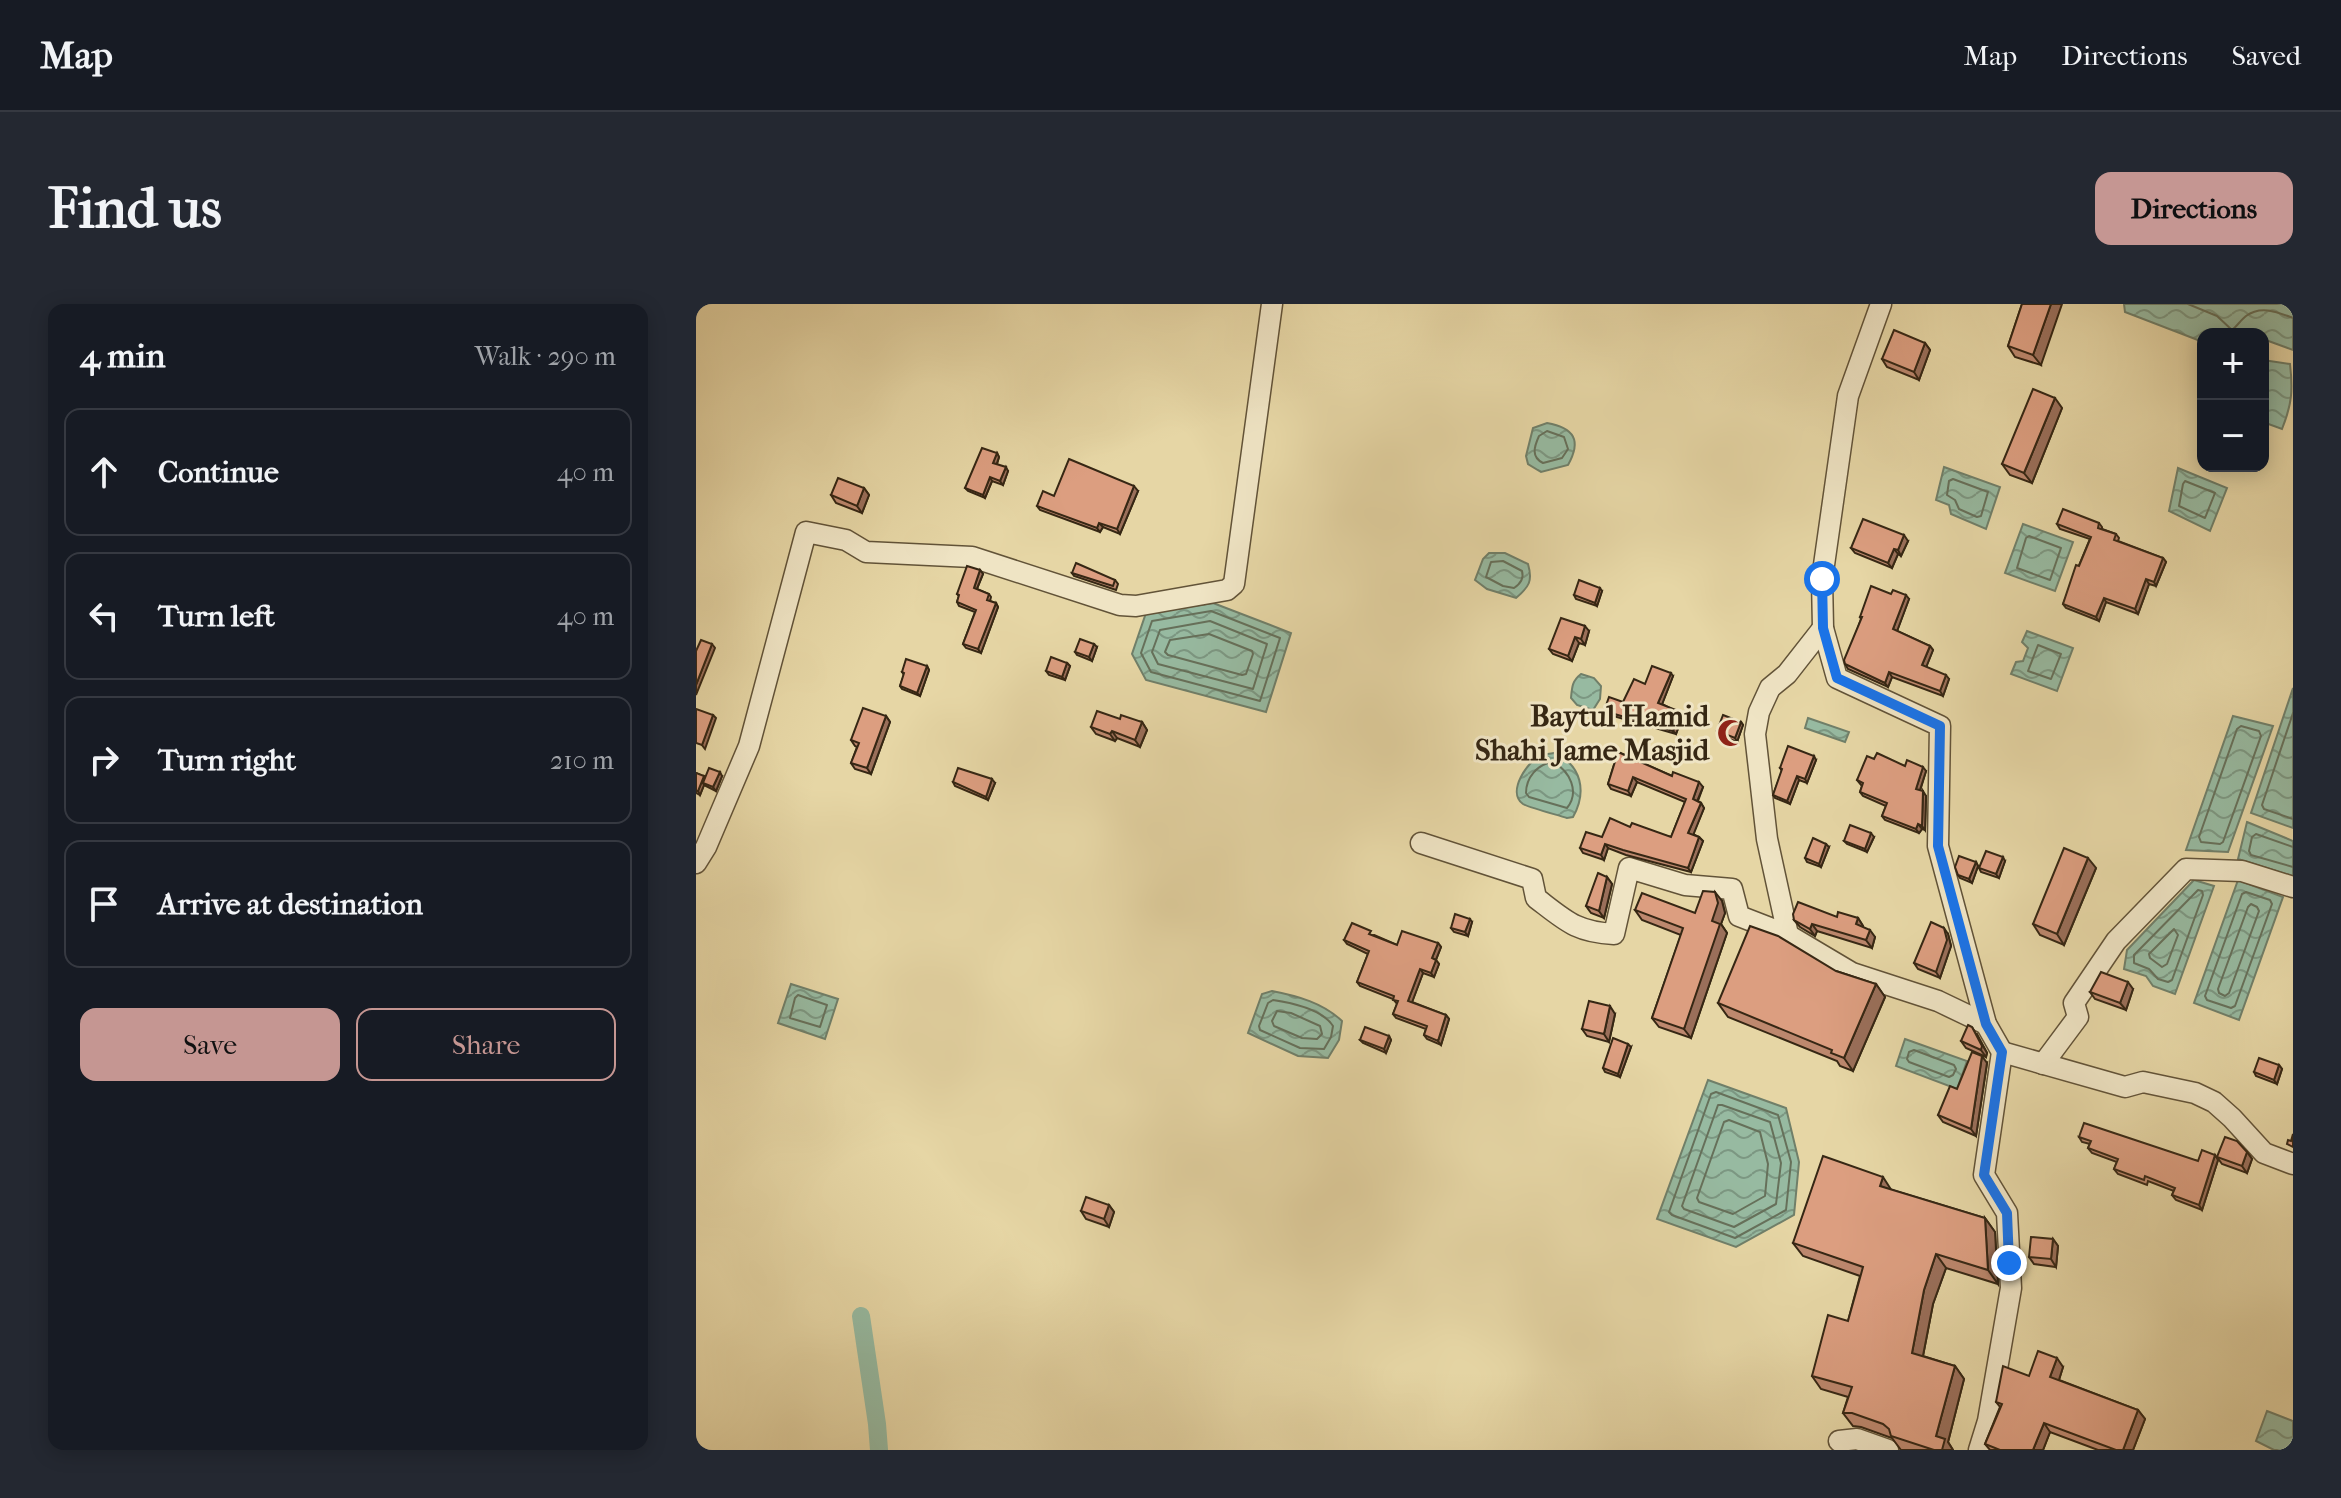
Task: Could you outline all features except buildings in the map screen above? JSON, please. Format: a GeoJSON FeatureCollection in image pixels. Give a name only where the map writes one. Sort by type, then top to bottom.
{"type":"FeatureCollection","features":[{"type":"Feature","properties":{"kind":"street"},"geometry":{"type":"LineString","coordinates":[[696,863],[706,847],[749,746],[806,532],[846,540],[866,552],[972,557],[1120,605],[1136,606],[1227,590],[1234,584],[1272,304]]}},
{"type":"Feature","properties":{"kind":"street"},"geometry":{"type":"LineString","coordinates":[[1881,304],[1848,396],[1822,579],[1823,628],[1837,678],[1940,726],[1938,846],[1986,1024],[2002,1052],[1984,1175],[2007,1213],[2011,1288],[1988,1421],[1979,1450]]}},
{"type":"Feature","properties":{"kind":"street"},"geometry":{"type":"LineString","coordinates":[[1788,935],[1767,839],[1755,734],[1759,712],[1770,688],[1787,674],[1823,628]]}},
{"type":"Feature","properties":{"kind":"street"},"geometry":{"type":"LineString","coordinates":[[1421,843],[1532,879],[1536,898],[1567,922],[1589,933],[1614,934],[1629,868],[1685,885],[1732,889],[1739,916],[1788,935],[1852,973],[1938,1001],[1986,1024]]}},
{"type":"Feature","properties":{"kind":"street"},"geometry":{"type":"LineString","coordinates":[[2043,1064],[2078,1017],[2074,1003],[2116,941],[2186,869],[2242,871],[2293,887]]}},
{"type":"Feature","properties":{"kind":"street"},"geometry":{"type":"LineString","coordinates":[[2002,1052],[2125,1087],[2143,1082],[2195,1093],[2214,1102],[2264,1153],[2293,1164]]}},
{"type":"Feature","properties":{"kind":"street"},"geometry":{"type":"LineString","coordinates":[[1839,1441],[1857,1439],[1888,1450]]}},
{"type":"Feature","properties":{"kind":"water"},"geometry":{"type":"Polygon","coordinates":[[[2124,304],[2293,304],[2293,350],[2269,341],[2269,328],[2197,328],[2197,340],[2125,312],[2124,304]]]}},
{"type":"Feature","properties":{"kind":"water"},"geometry":{"type":"Polygon","coordinates":[[[2269,361],[2290,364],[2291,397],[2282,429],[2269,424],[2269,361]]]}},
{"type":"Feature","properties":{"kind":"water"},"geometry":{"type":"Polygon","coordinates":[[[1547,423],[1564,428],[1575,442],[1568,465],[1541,472],[1528,464],[1526,456],[1533,428],[1547,423]]]}},
{"type":"Feature","properties":{"kind":"water"},"geometry":{"type":"Polygon","coordinates":[[[1944,467],[2000,487],[1986,529],[1951,514],[1949,505],[1936,500],[1944,467]]]}},
{"type":"Feature","properties":{"kind":"water"},"geometry":{"type":"Polygon","coordinates":[[[2178,468],[2227,488],[2210,531],[2169,511],[2178,468]]]}},
{"type":"Feature","properties":{"kind":"water"},"geometry":{"type":"Polygon","coordinates":[[[2023,524],[2073,542],[2055,591],[2005,573],[2023,524]]]}},
{"type":"Feature","properties":{"kind":"water"},"geometry":{"type":"Polygon","coordinates":[[[1489,553],[1505,553],[1528,564],[1529,583],[1516,598],[1487,589],[1475,580],[1483,559],[1489,553]]]}},
{"type":"Feature","properties":{"kind":"water"},"geometry":{"type":"Polygon","coordinates":[[[1213,603],[1291,633],[1266,712],[1146,680],[1132,654],[1146,613],[1213,603]]]}},
{"type":"Feature","properties":{"kind":"water"},"geometry":{"type":"Polygon","coordinates":[[[2027,631],[2073,648],[2057,691],[2011,674],[2016,662],[2023,661],[2028,648],[2022,642],[2027,631]]]}},
{"type":"Feature","properties":{"kind":"water"},"geometry":{"type":"Polygon","coordinates":[[[1581,674],[1594,678],[1601,686],[1600,699],[1593,710],[1577,705],[1571,698],[1573,684],[1581,674]]]}},
{"type":"Feature","properties":{"kind":"water"},"geometry":{"type":"Polygon","coordinates":[[[2293,688],[2293,828],[2251,813],[2293,688]]]}},
{"type":"Feature","properties":{"kind":"water"},"geometry":{"type":"Polygon","coordinates":[[[2233,716],[2273,726],[2228,852],[2186,850],[2233,716]]]}},
{"type":"Feature","properties":{"kind":"water"},"geometry":{"type":"Polygon","coordinates":[[[1808,718],[1849,732],[1845,742],[1805,728],[1808,718]]]}},
{"type":"Feature","properties":{"kind":"water"},"geometry":{"type":"Polygon","coordinates":[[[1554,753],[1571,765],[1579,780],[1580,798],[1573,817],[1532,807],[1518,799],[1518,785],[1525,770],[1541,755],[1554,753]]]}},
{"type":"Feature","properties":{"kind":"water"},"geometry":{"type":"Polygon","coordinates":[[[2247,822],[2293,841],[2293,876],[2238,859],[2247,822]]]}},
{"type":"Feature","properties":{"kind":"water"},"geometry":{"type":"Polygon","coordinates":[[[2194,880],[2214,886],[2175,994],[2153,986],[2146,976],[2124,969],[2127,950],[2194,880]]]}},
{"type":"Feature","properties":{"kind":"water"},"geometry":{"type":"Polygon","coordinates":[[[2238,880],[2283,897],[2239,1020],[2194,1003],[2238,880]]]}},
{"type":"Feature","properties":{"kind":"water"},"geometry":{"type":"Polygon","coordinates":[[[791,984],[838,999],[825,1039],[778,1023],[791,984]]]}},
{"type":"Feature","properties":{"kind":"water"},"geometry":{"type":"Polygon","coordinates":[[[1272,991],[1310,1001],[1342,1021],[1339,1040],[1328,1058],[1298,1056],[1248,1033],[1262,994],[1272,991]]]}},
{"type":"Feature","properties":{"kind":"water"},"geometry":{"type":"Polygon","coordinates":[[[1905,1039],[1967,1061],[1957,1089],[1896,1066],[1905,1039]]]}},
{"type":"Feature","properties":{"kind":"water"},"geometry":{"type":"Polygon","coordinates":[[[1708,1080],[1786,1108],[1799,1162],[1794,1215],[1736,1247],[1657,1219],[1708,1080]]]}},
{"type":"Feature","properties":{"kind":"water"},"geometry":{"type":"Polygon","coordinates":[[[2267,1411],[2293,1421],[2293,1450],[2274,1450],[2256,1441],[2267,1411]]]}},
{"type":"Feature","properties":{"kind":"waterway"},"geometry":{"type":"LineString","coordinates":[[861,1316],[879,1450]]}},
{"type":"Feature","properties":{"kind":"place","name":"Baytul Hamid Shahi Jame Masjid"},"geometry":{"type":"Point","coordinates":[1731,733]}},
{"type":"Feature","properties":{"kind":"route"},"geometry":{"type":"LineString","coordinates":[[1822,579],[1823,628],[1837,678],[1940,726],[1938,846],[1986,1024],[2002,1052],[1984,1175],[2007,1213],[2009,1263]]}}]}
